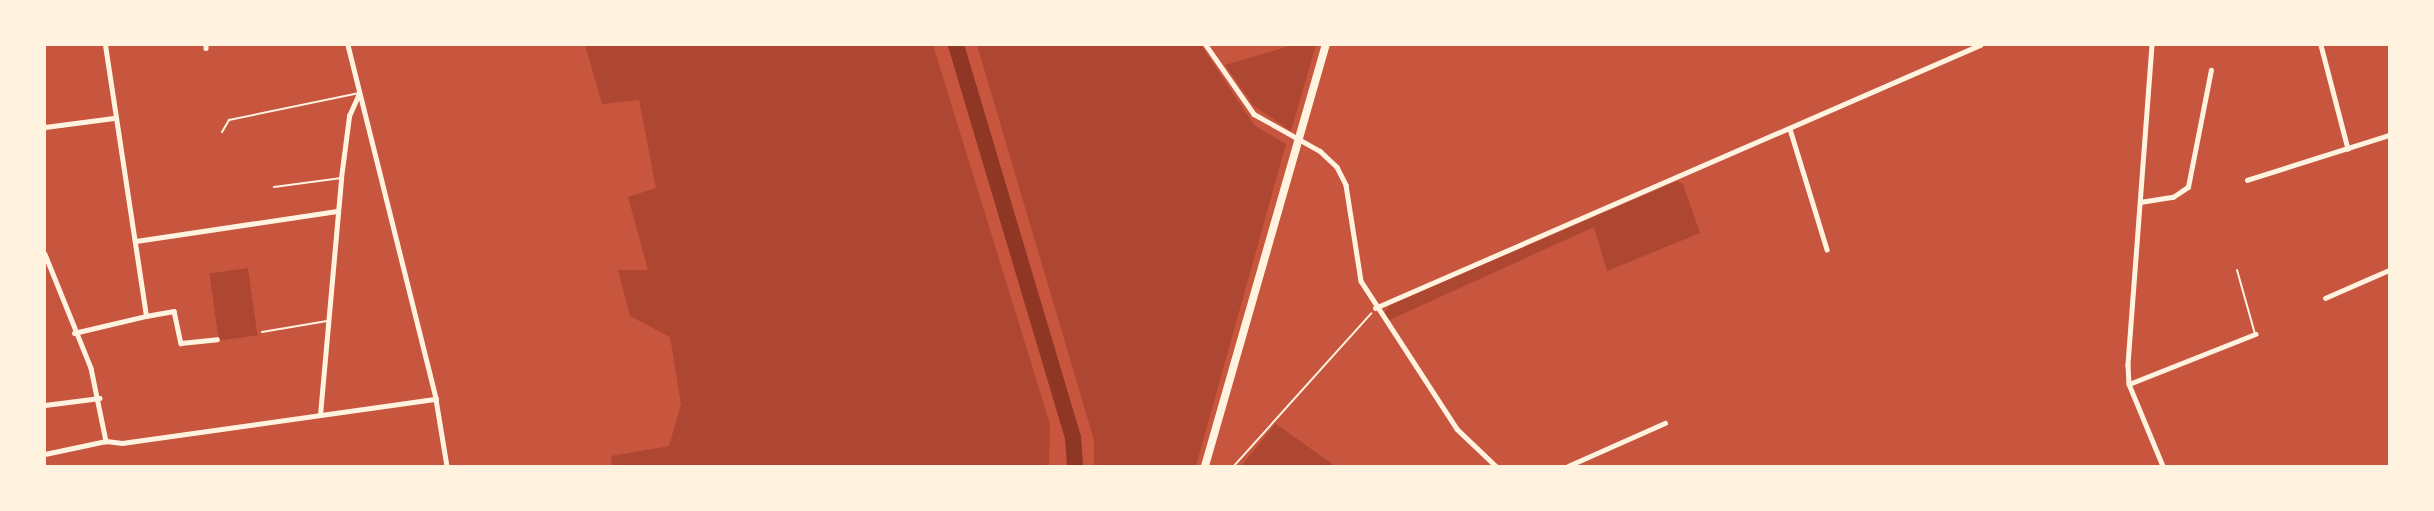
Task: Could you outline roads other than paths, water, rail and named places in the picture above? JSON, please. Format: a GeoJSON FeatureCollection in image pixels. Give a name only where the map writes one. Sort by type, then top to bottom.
{"type":"FeatureCollection","features":[{"type":"Feature","properties":{"kind":"main road"},"geometry":{"type":"LineString","coordinates":[[1205,466],[1326,45]]}},
{"type":"Feature","properties":{"kind":"street"},"geometry":{"type":"LineString","coordinates":[[105,45],[117,110],[112,117],[130,235],[136,241],[146,316]]}},
{"type":"Feature","properties":{"kind":"street"},"geometry":{"type":"LineString","coordinates":[[348,45],[436,399],[447,466]]}},
{"type":"Feature","properties":{"kind":"street"},"geometry":{"type":"LineString","coordinates":[[1206,45],[1240,100],[1273,127],[1320,151],[1346,185],[1354,265],[1375,308],[1457,429],[1496,466]]}},
{"type":"Feature","properties":{"kind":"street"},"geometry":{"type":"LineString","coordinates":[[1375,308],[1980,45]]}},
{"type":"Feature","properties":{"kind":"street"},"geometry":{"type":"LineString","coordinates":[[2152,45],[2129,384],[2163,466]]}},
{"type":"Feature","properties":{"kind":"street"},"geometry":{"type":"LineString","coordinates":[[2321,45],[2348,149]]}},
{"type":"Feature","properties":{"kind":"street"},"geometry":{"type":"LineString","coordinates":[[2140,202],[2173,197],[2188,187],[2211,70]]}},
{"type":"Feature","properties":{"kind":"street"},"geometry":{"type":"LineString","coordinates":[[320,414],[341,177],[349,116],[359,93]]}},
{"type":"Feature","properties":{"kind":"street"},"geometry":{"type":"LineString","coordinates":[[45,127],[112,117]]}},
{"type":"Feature","properties":{"kind":"street"},"geometry":{"type":"LineString","coordinates":[[1790,129],[1827,249]]}},
{"type":"Feature","properties":{"kind":"street"},"geometry":{"type":"LineString","coordinates":[[2247,180],[2389,135]]}},
{"type":"Feature","properties":{"kind":"street"},"geometry":{"type":"LineString","coordinates":[[136,241],[338,211]]}},
{"type":"Feature","properties":{"kind":"street"},"geometry":{"type":"LineString","coordinates":[[45,251],[100,398],[106,441]]}},
{"type":"Feature","properties":{"kind":"street"},"geometry":{"type":"LineString","coordinates":[[2325,298],[2389,270]]}},
{"type":"Feature","properties":{"kind":"street"},"geometry":{"type":"LineString","coordinates":[[74,333],[174,311],[181,342],[217,339]]}},
{"type":"Feature","properties":{"kind":"street"},"geometry":{"type":"LineString","coordinates":[[2129,384],[2255,334]]}},
{"type":"Feature","properties":{"kind":"street"},"geometry":{"type":"LineString","coordinates":[[45,405],[100,398]]}},
{"type":"Feature","properties":{"kind":"street"},"geometry":{"type":"LineString","coordinates":[[45,454],[106,441],[122,443],[436,399]]}},
{"type":"Feature","properties":{"kind":"street"},"geometry":{"type":"LineString","coordinates":[[1568,466],[1665,423]]}},
{"type":"Feature","properties":{"kind":"lane"},"geometry":{"type":"LineString","coordinates":[[222,132],[229,120],[359,93]]}},
{"type":"Feature","properties":{"kind":"lane"},"geometry":{"type":"LineString","coordinates":[[274,187],[341,177]]}},
{"type":"Feature","properties":{"kind":"lane"},"geometry":{"type":"LineString","coordinates":[[2236,270],[2255,334]]}},
{"type":"Feature","properties":{"kind":"lane"},"geometry":{"type":"LineString","coordinates":[[262,332],[327,321]]}},
{"type":"Feature","properties":{"kind":"waterway"},"geometry":{"type":"LineString","coordinates":[[956,45],[1073,437],[1075,466]]}}]}
